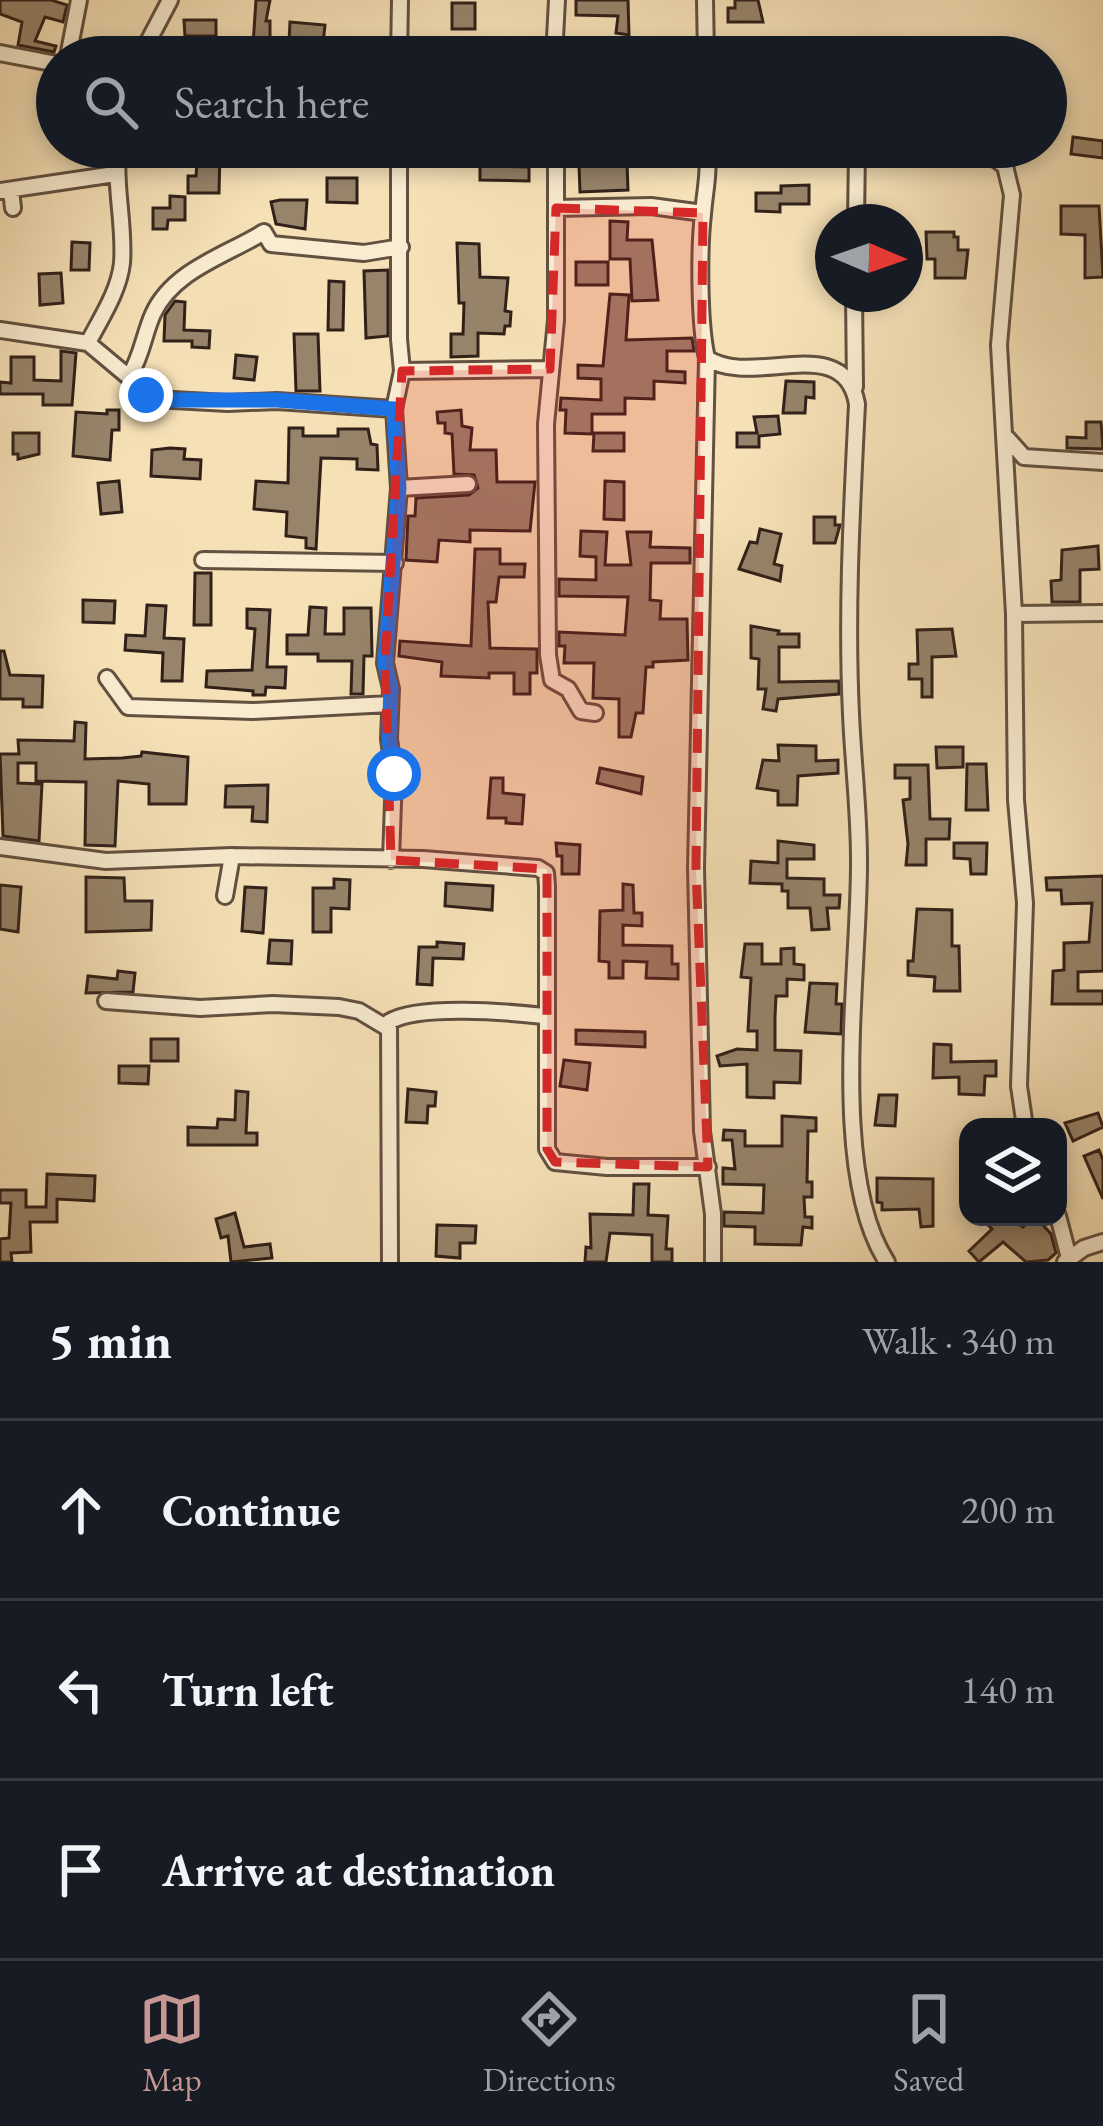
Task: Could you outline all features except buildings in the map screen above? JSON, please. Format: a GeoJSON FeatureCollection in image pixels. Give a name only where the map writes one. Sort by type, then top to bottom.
{"type":"FeatureCollection","features":[{"type":"Feature","properties":{"kind":"street"},"geometry":{"type":"LineString","coordinates":[[72,36],[80,0]]}},
{"type":"Feature","properties":{"kind":"street"},"geometry":{"type":"LineString","coordinates":[[151,36],[170,0]]}},
{"type":"Feature","properties":{"kind":"street"},"geometry":{"type":"LineString","coordinates":[[399,36],[400,0]]}},
{"type":"Feature","properties":{"kind":"street"},"geometry":{"type":"LineString","coordinates":[[555,36],[557,0]]}},
{"type":"Feature","properties":{"kind":"street"},"geometry":{"type":"LineString","coordinates":[[705,0],[706,36]]}},
{"type":"Feature","properties":{"kind":"street"},"geometry":{"type":"LineString","coordinates":[[0,52],[36,60]]}},
{"type":"Feature","properties":{"kind":"street"},"geometry":{"type":"LineString","coordinates":[[88,343],[122,267],[116,168]]}},
{"type":"Feature","properties":{"kind":"street"},"geometry":{"type":"LineString","coordinates":[[391,860],[395,806],[385,663],[399,488],[394,409],[402,371],[399,168]]}},
{"type":"Feature","properties":{"kind":"street"},"geometry":{"type":"LineString","coordinates":[[556,168],[556,320],[546,424],[549,672],[552,680],[568,689],[581,711],[595,713]]}},
{"type":"Feature","properties":{"kind":"street"},"geometry":{"type":"LineString","coordinates":[[709,168],[703,213],[707,358],[695,868],[700,1089],[713,1262]]}},
{"type":"Feature","properties":{"kind":"street"},"geometry":{"type":"LineString","coordinates":[[856,204],[857,168]]}},
{"type":"Feature","properties":{"kind":"street"},"geometry":{"type":"LineString","coordinates":[[1005,168],[1012,196],[999,345],[1007,438],[1016,800],[1025,916],[1019,1086],[1024,1118]]}},
{"type":"Feature","properties":{"kind":"street"},"geometry":{"type":"LineString","coordinates":[[13,208],[5,190],[115,174]]}},
{"type":"Feature","properties":{"kind":"street"},"geometry":{"type":"LineString","coordinates":[[556,208],[651,206],[703,213]]}},
{"type":"Feature","properties":{"kind":"street"},"geometry":{"type":"LineString","coordinates":[[130,375],[142,354],[152,315],[163,299],[199,264],[264,232],[272,244],[364,253],[401,247]]}},
{"type":"Feature","properties":{"kind":"street"},"geometry":{"type":"LineString","coordinates":[[854,312],[848,585],[859,855],[852,994],[855,1119],[859,1186],[871,1236],[887,1262]]}},
{"type":"Feature","properties":{"kind":"street"},"geometry":{"type":"LineString","coordinates":[[0,330],[88,343],[130,375],[146,395],[165,400],[277,400],[394,409]]}},
{"type":"Feature","properties":{"kind":"street"},"geometry":{"type":"LineString","coordinates":[[707,358],[737,370],[814,363],[832,366],[855,392]]}},
{"type":"Feature","properties":{"kind":"street"},"geometry":{"type":"LineString","coordinates":[[402,371],[550,368]]}},
{"type":"Feature","properties":{"kind":"street"},"geometry":{"type":"LineString","coordinates":[[1007,438],[1024,457],[1103,462]]}},
{"type":"Feature","properties":{"kind":"street"},"geometry":{"type":"LineString","coordinates":[[399,488],[468,484]]}},
{"type":"Feature","properties":{"kind":"street"},"geometry":{"type":"LineString","coordinates":[[203,560],[394,563]]}},
{"type":"Feature","properties":{"kind":"street"},"geometry":{"type":"LineString","coordinates":[[1014,614],[1103,613]]}},
{"type":"Feature","properties":{"kind":"street"},"geometry":{"type":"LineString","coordinates":[[107,678],[128,707],[253,711],[390,704]]}},
{"type":"Feature","properties":{"kind":"street"},"geometry":{"type":"LineString","coordinates":[[0,848],[106,860],[232,856],[391,860],[518,867],[546,873],[547,1149],[554,1162],[708,1167]]}},
{"type":"Feature","properties":{"kind":"street"},"geometry":{"type":"LineString","coordinates":[[226,896],[232,856]]}},
{"type":"Feature","properties":{"kind":"street"},"geometry":{"type":"LineString","coordinates":[[106,1000],[200,1008],[339,1007],[359,1011],[389,1029]]}},
{"type":"Feature","properties":{"kind":"street"},"geometry":{"type":"LineString","coordinates":[[390,1262],[388,1022],[406,1014],[492,1011],[544,1016]]}},
{"type":"Feature","properties":{"kind":"street"},"geometry":{"type":"LineString","coordinates":[[1060,1226],[1067,1260],[1103,1242]]}},
{"type":"Feature","properties":{"kind":"highlighted area"},"geometry":{"type":"Polygon","coordinates":[[[556,208],[703,213],[696,868],[708,1167],[555,1162],[547,1149],[547,869],[391,860],[385,663],[402,371],[550,369],[556,208]]]}},
{"type":"Feature","properties":{"kind":"route"},"geometry":{"type":"LineString","coordinates":[[146,395],[165,400],[277,400],[394,409],[399,488],[385,673],[391,689],[389,739],[394,774]]}}]}
